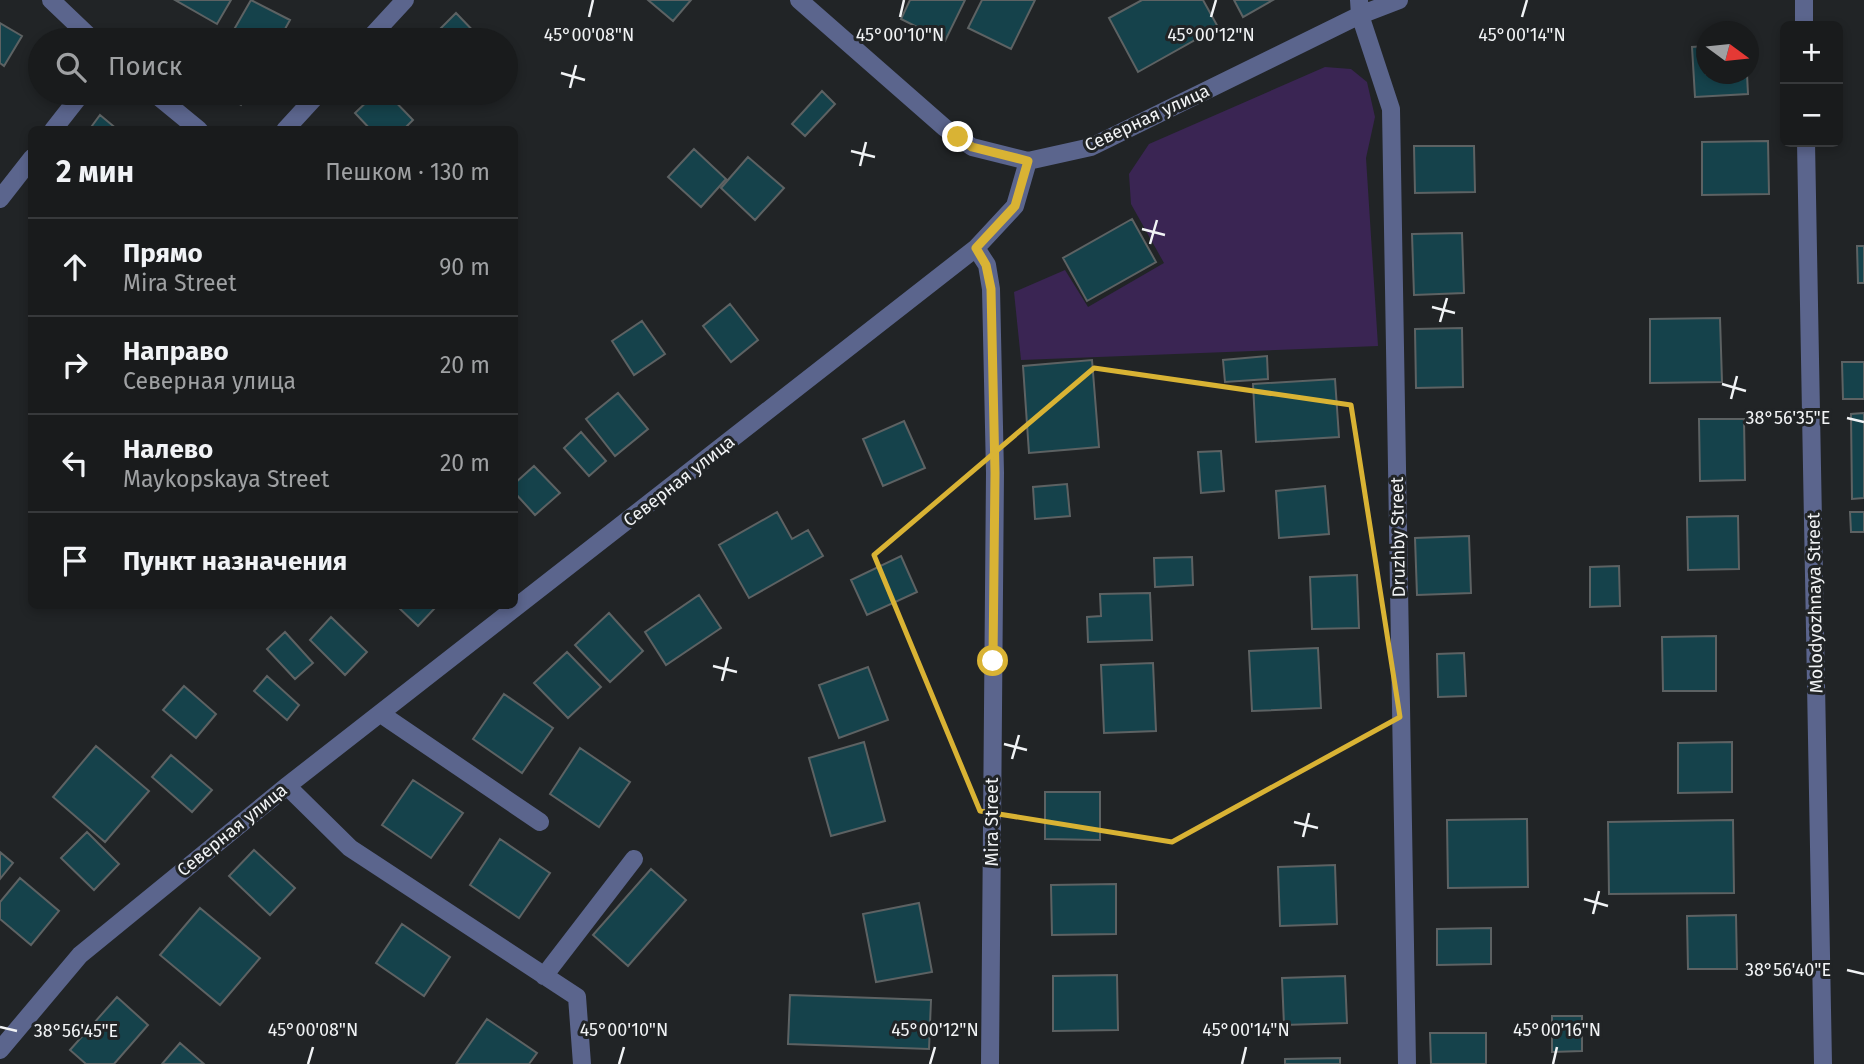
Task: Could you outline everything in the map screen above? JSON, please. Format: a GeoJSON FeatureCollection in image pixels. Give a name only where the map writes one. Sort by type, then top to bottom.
{"type":"FeatureCollection","features":[{"type":"Feature","properties":{"kind":"street"},"geometry":{"type":"LineString","coordinates":[[51,0],[80,28]]}},
{"type":"Feature","properties":{"kind":"street"},"geometry":{"type":"LineString","coordinates":[[379,28],[405,0]]}},
{"type":"Feature","properties":{"kind":"street"},"geometry":{"type":"LineString","coordinates":[[799,0],[945,128],[972,147],[1028,161]]}},
{"type":"Feature","properties":{"kind":"street","name":"Северная улица"},"geometry":{"type":"LineString","coordinates":[[518,607],[976,248],[1015,206],[1028,161],[1091,147],[1359,7],[1399,0]]}},
{"type":"Feature","properties":{"kind":"street"},"geometry":{"type":"LineString","coordinates":[[1804,0],[1804,21]]}},
{"type":"Feature","properties":{"kind":"street","name":"Druzhby Street"},"geometry":{"type":"LineString","coordinates":[[1359,7],[1391,109],[1408,1064]]}},
{"type":"Feature","properties":{"kind":"street"},"geometry":{"type":"LineString","coordinates":[[56,126],[73,105]]}},
{"type":"Feature","properties":{"kind":"street"},"geometry":{"type":"LineString","coordinates":[[169,105],[194,126]]}},
{"type":"Feature","properties":{"kind":"street"},"geometry":{"type":"LineString","coordinates":[[289,126],[308,105]]}},
{"type":"Feature","properties":{"kind":"street","name":"Molodyozhnaya Street"},"geometry":{"type":"LineString","coordinates":[[1806,147],[1823,1064]]}},
{"type":"Feature","properties":{"kind":"street"},"geometry":{"type":"LineString","coordinates":[[0,199],[28,163]]}},
{"type":"Feature","properties":{"kind":"street","name":"Mira Street"},"geometry":{"type":"LineString","coordinates":[[976,248],[986,265],[991,289],[995,473],[990,1064]]}},
{"type":"Feature","properties":{"kind":"street","name":"Северная улица"},"geometry":{"type":"LineString","coordinates":[[0,1050],[80,955],[287,786],[515,609]]}},
{"type":"Feature","properties":{"kind":"street"},"geometry":{"type":"LineString","coordinates":[[381,714],[540,822]]}},
{"type":"Feature","properties":{"kind":"street"},"geometry":{"type":"LineString","coordinates":[[287,786],[350,848],[577,997],[582,1064]]}},
{"type":"Feature","properties":{"kind":"street"},"geometry":{"type":"LineString","coordinates":[[544,976],[634,859]]}},
{"type":"Feature","properties":{"kind":"highlighted area"},"geometry":{"type":"Polygon","coordinates":[[[1094,368],[1351,405],[1400,717],[1172,842],[980,811],[874,555],[1094,368]]]}},
{"type":"Feature","properties":{"kind":"shaded area"},"geometry":{"type":"Polygon","coordinates":[[[1325,67],[1351,69],[1367,82],[1375,117],[1366,158],[1378,346],[1021,360],[1014,292],[1065,270],[1088,307],[1164,263],[1131,204],[1129,174],[1149,144],[1325,67]]]}},
{"type":"Feature","properties":{"kind":"building"},"geometry":{"type":"Polygon","coordinates":[[[175,0],[231,0],[217,24],[175,0]]]}},
{"type":"Feature","properties":{"kind":"building"},"geometry":{"type":"Polygon","coordinates":[[[251,0],[290,20],[286,28],[235,28],[251,0]]]}},
{"type":"Feature","properties":{"kind":"building"},"geometry":{"type":"Polygon","coordinates":[[[648,0],[691,0],[673,21],[648,0]]]}},
{"type":"Feature","properties":{"kind":"building"},"geometry":{"type":"Polygon","coordinates":[[[910,0],[965,0],[945,41],[901,19],[910,0]]]}},
{"type":"Feature","properties":{"kind":"building"},"geometry":{"type":"Polygon","coordinates":[[[982,0],[1035,0],[1011,49],[968,28],[982,0]]]}},
{"type":"Feature","properties":{"kind":"building"},"geometry":{"type":"Polygon","coordinates":[[[1142,0],[1203,0],[1218,27],[1138,72],[1109,18],[1142,0]]]}},
{"type":"Feature","properties":{"kind":"building"},"geometry":{"type":"Polygon","coordinates":[[[1234,0],[1273,0],[1243,17],[1234,0]]]}},
{"type":"Feature","properties":{"kind":"building"},"geometry":{"type":"Polygon","coordinates":[[[456,13],[470,28],[441,28],[456,13]]]}},
{"type":"Feature","properties":{"kind":"building"},"geometry":{"type":"Polygon","coordinates":[[[0,23],[22,36],[4,66],[0,63],[0,23]]]}},
{"type":"Feature","properties":{"kind":"building"},"geometry":{"type":"Polygon","coordinates":[[[1692,47],[1696,47],[1696,84],[1748,84],[1748,94],[1695,97],[1692,47]]]}},
{"type":"Feature","properties":{"kind":"building"},"geometry":{"type":"Polygon","coordinates":[[[822,91],[835,104],[805,136],[792,124],[822,91]]]}},
{"type":"Feature","properties":{"kind":"building"},"geometry":{"type":"Polygon","coordinates":[[[363,105],[399,105],[413,120],[407,126],[367,126],[355,113],[363,105]]]}},
{"type":"Feature","properties":{"kind":"building"},"geometry":{"type":"Polygon","coordinates":[[[100,115],[113,126],[92,126],[100,115]]]}},
{"type":"Feature","properties":{"kind":"building"},"geometry":{"type":"Polygon","coordinates":[[[1768,141],[1769,194],[1702,195],[1702,142],[1768,141]]]}},
{"type":"Feature","properties":{"kind":"building"},"geometry":{"type":"Polygon","coordinates":[[[1414,146],[1474,146],[1475,192],[1415,193],[1414,146]]]}},
{"type":"Feature","properties":{"kind":"building"},"geometry":{"type":"Polygon","coordinates":[[[694,149],[726,179],[701,207],[668,177],[694,149]]]}},
{"type":"Feature","properties":{"kind":"building"},"geometry":{"type":"Polygon","coordinates":[[[748,157],[784,188],[755,220],[721,188],[748,157]]]}},
{"type":"Feature","properties":{"kind":"building"},"geometry":{"type":"Polygon","coordinates":[[[1132,219],[1156,262],[1087,301],[1063,258],[1132,219]]]}},
{"type":"Feature","properties":{"kind":"building"},"geometry":{"type":"Polygon","coordinates":[[[1462,233],[1464,293],[1414,295],[1412,234],[1462,233]]]}},
{"type":"Feature","properties":{"kind":"building"},"geometry":{"type":"Polygon","coordinates":[[[1857,246],[1864,246],[1864,283],[1858,283],[1857,246]]]}},
{"type":"Feature","properties":{"kind":"building"},"geometry":{"type":"Polygon","coordinates":[[[730,304],[758,340],[731,362],[703,326],[730,304]]]}},
{"type":"Feature","properties":{"kind":"building"},"geometry":{"type":"Polygon","coordinates":[[[1720,318],[1722,382],[1650,383],[1650,319],[1720,318]]]}},
{"type":"Feature","properties":{"kind":"building"},"geometry":{"type":"Polygon","coordinates":[[[642,321],[665,354],[634,375],[612,341],[642,321]]]}},
{"type":"Feature","properties":{"kind":"building"},"geometry":{"type":"Polygon","coordinates":[[[1462,328],[1463,387],[1416,388],[1415,329],[1462,328]]]}},
{"type":"Feature","properties":{"kind":"building"},"geometry":{"type":"Polygon","coordinates":[[[1267,356],[1268,379],[1225,382],[1223,360],[1267,356]]]}},
{"type":"Feature","properties":{"kind":"building"},"geometry":{"type":"Polygon","coordinates":[[[1092,360],[1099,447],[1029,453],[1023,366],[1092,360]]]}},
{"type":"Feature","properties":{"kind":"building"},"geometry":{"type":"Polygon","coordinates":[[[1842,362],[1864,362],[1864,399],[1843,399],[1842,362]]]}},
{"type":"Feature","properties":{"kind":"building"},"geometry":{"type":"Polygon","coordinates":[[[1335,379],[1339,437],[1256,442],[1253,384],[1335,379]]]}},
{"type":"Feature","properties":{"kind":"building"},"geometry":{"type":"Polygon","coordinates":[[[618,393],[648,429],[615,456],[586,419],[618,393]]]}},
{"type":"Feature","properties":{"kind":"building"},"geometry":{"type":"Polygon","coordinates":[[[1864,413],[1864,498],[1852,499],[1851,414],[1864,413]]]}},
{"type":"Feature","properties":{"kind":"building"},"geometry":{"type":"Polygon","coordinates":[[[1699,419],[1744,419],[1745,480],[1700,481],[1699,419]]]}},
{"type":"Feature","properties":{"kind":"building"},"geometry":{"type":"Polygon","coordinates":[[[904,421],[925,468],[883,486],[863,439],[904,421]]]}},
{"type":"Feature","properties":{"kind":"building"},"geometry":{"type":"Polygon","coordinates":[[[581,432],[606,461],[589,476],[564,448],[581,432]]]}},
{"type":"Feature","properties":{"kind":"building"},"geometry":{"type":"Polygon","coordinates":[[[1221,451],[1224,491],[1201,493],[1198,452],[1221,451]]]}},
{"type":"Feature","properties":{"kind":"building"},"geometry":{"type":"Polygon","coordinates":[[[534,466],[560,493],[535,515],[518,496],[518,480],[534,466]]]}},
{"type":"Feature","properties":{"kind":"building"},"geometry":{"type":"Polygon","coordinates":[[[1067,484],[1070,516],[1035,519],[1033,487],[1067,484]]]}},
{"type":"Feature","properties":{"kind":"building"},"geometry":{"type":"Polygon","coordinates":[[[1325,486],[1329,534],[1279,538],[1276,491],[1325,486]]]}},
{"type":"Feature","properties":{"kind":"building"},"geometry":{"type":"Polygon","coordinates":[[[777,512],[792,539],[808,530],[823,556],[749,598],[719,545],[777,512]]]}},
{"type":"Feature","properties":{"kind":"building"},"geometry":{"type":"Polygon","coordinates":[[[1850,512],[1864,512],[1864,532],[1851,532],[1850,512]]]}},
{"type":"Feature","properties":{"kind":"building"},"geometry":{"type":"Polygon","coordinates":[[[1738,516],[1739,569],[1688,570],[1687,517],[1738,516]]]}},
{"type":"Feature","properties":{"kind":"building"},"geometry":{"type":"Polygon","coordinates":[[[1469,536],[1471,593],[1417,595],[1415,538],[1469,536]]]}},
{"type":"Feature","properties":{"kind":"building"},"geometry":{"type":"Polygon","coordinates":[[[901,556],[917,592],[867,615],[851,580],[901,556]]]}},
{"type":"Feature","properties":{"kind":"building"},"geometry":{"type":"Polygon","coordinates":[[[1192,557],[1193,585],[1155,587],[1154,558],[1192,557]]]}},
{"type":"Feature","properties":{"kind":"building"},"geometry":{"type":"Polygon","coordinates":[[[1619,566],[1620,606],[1590,607],[1590,567],[1619,566]]]}},
{"type":"Feature","properties":{"kind":"building"},"geometry":{"type":"Polygon","coordinates":[[[1357,575],[1359,628],[1312,629],[1310,577],[1357,575]]]}},
{"type":"Feature","properties":{"kind":"building"},"geometry":{"type":"Polygon","coordinates":[[[1150,593],[1152,640],[1088,642],[1087,617],[1101,616],[1100,594],[1150,593]]]}},
{"type":"Feature","properties":{"kind":"building"},"geometry":{"type":"Polygon","coordinates":[[[699,595],[721,628],[666,665],[645,632],[699,595]]]}},
{"type":"Feature","properties":{"kind":"building"},"geometry":{"type":"Polygon","coordinates":[[[400,609],[434,609],[418,626],[400,609]]]}},
{"type":"Feature","properties":{"kind":"building"},"geometry":{"type":"Polygon","coordinates":[[[609,613],[643,651],[610,682],[575,645],[609,613]]]}},
{"type":"Feature","properties":{"kind":"building"},"geometry":{"type":"Polygon","coordinates":[[[331,617],[367,652],[345,675],[310,640],[331,617]]]}},
{"type":"Feature","properties":{"kind":"building"},"geometry":{"type":"Polygon","coordinates":[[[285,632],[313,663],[295,679],[267,649],[285,632]]]}},
{"type":"Feature","properties":{"kind":"building"},"geometry":{"type":"Polygon","coordinates":[[[1716,636],[1716,691],[1663,691],[1662,637],[1716,636]]]}},
{"type":"Feature","properties":{"kind":"building"},"geometry":{"type":"Polygon","coordinates":[[[1318,648],[1321,708],[1252,711],[1249,651],[1318,648]]]}},
{"type":"Feature","properties":{"kind":"building"},"geometry":{"type":"Polygon","coordinates":[[[567,652],[601,687],[568,718],[534,683],[567,652]]]}},
{"type":"Feature","properties":{"kind":"building"},"geometry":{"type":"Polygon","coordinates":[[[1464,653],[1466,696],[1438,697],[1437,654],[1464,653]]]}},
{"type":"Feature","properties":{"kind":"building"},"geometry":{"type":"Polygon","coordinates":[[[1153,663],[1156,731],[1104,733],[1101,665],[1153,663]]]}},
{"type":"Feature","properties":{"kind":"building"},"geometry":{"type":"Polygon","coordinates":[[[868,667],[888,720],[839,738],[819,685],[868,667]]]}},
{"type":"Feature","properties":{"kind":"building"},"geometry":{"type":"Polygon","coordinates":[[[267,676],[299,705],[287,720],[254,691],[267,676]]]}},
{"type":"Feature","properties":{"kind":"building"},"geometry":{"type":"Polygon","coordinates":[[[184,686],[216,714],[196,738],[163,710],[184,686]]]}},
{"type":"Feature","properties":{"kind":"building"},"geometry":{"type":"Polygon","coordinates":[[[504,694],[553,728],[522,773],[473,739],[504,694]]]}},
{"type":"Feature","properties":{"kind":"building"},"geometry":{"type":"Polygon","coordinates":[[[864,742],[885,821],[831,836],[809,758],[864,742]]]}},
{"type":"Feature","properties":{"kind":"building"},"geometry":{"type":"Polygon","coordinates":[[[1732,742],[1732,792],[1678,793],[1678,743],[1732,742]]]}},
{"type":"Feature","properties":{"kind":"building"},"geometry":{"type":"Polygon","coordinates":[[[96,746],[149,791],[105,842],[53,797],[96,746]]]}},
{"type":"Feature","properties":{"kind":"building"},"geometry":{"type":"Polygon","coordinates":[[[580,748],[630,782],[599,827],[550,794],[580,748]]]}},
{"type":"Feature","properties":{"kind":"building"},"geometry":{"type":"Polygon","coordinates":[[[171,755],[212,790],[192,812],[152,777],[171,755]]]}},
{"type":"Feature","properties":{"kind":"building"},"geometry":{"type":"Polygon","coordinates":[[[413,780],[463,813],[431,858],[382,825],[413,780]]]}},
{"type":"Feature","properties":{"kind":"building"},"geometry":{"type":"Polygon","coordinates":[[[1045,792],[1100,792],[1100,840],[1045,839],[1045,792]]]}},
{"type":"Feature","properties":{"kind":"building"},"geometry":{"type":"Polygon","coordinates":[[[1527,819],[1528,887],[1448,888],[1447,820],[1527,819]]]}},
{"type":"Feature","properties":{"kind":"building"},"geometry":{"type":"Polygon","coordinates":[[[1733,820],[1734,893],[1609,894],[1608,822],[1733,820]]]}},
{"type":"Feature","properties":{"kind":"building"},"geometry":{"type":"Polygon","coordinates":[[[87,832],[119,864],[94,890],[61,858],[87,832]]]}},
{"type":"Feature","properties":{"kind":"building"},"geometry":{"type":"Polygon","coordinates":[[[500,839],[550,873],[519,918],[470,885],[500,839]]]}},
{"type":"Feature","properties":{"kind":"building"},"geometry":{"type":"Polygon","coordinates":[[[254,850],[295,888],[270,915],[229,876],[254,850]]]}},
{"type":"Feature","properties":{"kind":"building"},"geometry":{"type":"Polygon","coordinates":[[[0,852],[13,863],[0,879],[0,852]]]}},
{"type":"Feature","properties":{"kind":"building"},"geometry":{"type":"Polygon","coordinates":[[[1335,865],[1337,924],[1280,926],[1278,867],[1335,865]]]}},
{"type":"Feature","properties":{"kind":"building"},"geometry":{"type":"Polygon","coordinates":[[[651,869],[686,900],[628,966],[593,935],[651,869]]]}},
{"type":"Feature","properties":{"kind":"building"},"geometry":{"type":"Polygon","coordinates":[[[20,878],[59,911],[31,945],[0,919],[0,902],[20,878]]]}},
{"type":"Feature","properties":{"kind":"building"},"geometry":{"type":"Polygon","coordinates":[[[1116,884],[1116,934],[1052,935],[1051,885],[1116,884]]]}},
{"type":"Feature","properties":{"kind":"building"},"geometry":{"type":"Polygon","coordinates":[[[919,903],[932,972],[876,982],[863,914],[919,903]]]}},
{"type":"Feature","properties":{"kind":"building"},"geometry":{"type":"Polygon","coordinates":[[[200,908],[260,958],[220,1005],[160,955],[200,908]]]}},
{"type":"Feature","properties":{"kind":"building"},"geometry":{"type":"Polygon","coordinates":[[[1736,915],[1737,969],[1688,969],[1687,916],[1736,915]]]}},
{"type":"Feature","properties":{"kind":"building"},"geometry":{"type":"Polygon","coordinates":[[[402,924],[450,957],[424,996],[376,963],[402,924]]]}},
{"type":"Feature","properties":{"kind":"building"},"geometry":{"type":"Polygon","coordinates":[[[1491,928],[1491,964],[1437,965],[1437,929],[1491,928]]]}},
{"type":"Feature","properties":{"kind":"building"},"geometry":{"type":"Polygon","coordinates":[[[1117,975],[1118,1030],[1053,1031],[1053,976],[1117,975]]]}},
{"type":"Feature","properties":{"kind":"building"},"geometry":{"type":"Polygon","coordinates":[[[1345,976],[1347,1023],[1284,1025],[1282,978],[1345,976]]]}},
{"type":"Feature","properties":{"kind":"building"},"geometry":{"type":"Polygon","coordinates":[[[790,995],[931,1000],[929,1049],[788,1044],[790,995]]]}},
{"type":"Feature","properties":{"kind":"building"},"geometry":{"type":"Polygon","coordinates":[[[117,997],[148,1025],[114,1064],[86,1064],[70,1050],[117,997]]]}},
{"type":"Feature","properties":{"kind":"building"},"geometry":{"type":"Polygon","coordinates":[[[1552,1016],[1582,1016],[1582,1051],[1552,1052],[1552,1016]]]}},
{"type":"Feature","properties":{"kind":"building"},"geometry":{"type":"Polygon","coordinates":[[[487,1019],[537,1053],[529,1064],[456,1064],[487,1019]]]}},
{"type":"Feature","properties":{"kind":"building"},"geometry":{"type":"Polygon","coordinates":[[[1430,1033],[1486,1033],[1486,1064],[1431,1064],[1430,1033]]]}},
{"type":"Feature","properties":{"kind":"building"},"geometry":{"type":"Polygon","coordinates":[[[180,1043],[204,1064],[162,1064],[180,1043]]]}},
{"type":"Feature","properties":{"kind":"building"},"geometry":{"type":"Polygon","coordinates":[[[1340,1058],[1340,1064],[1285,1064],[1285,1059],[1340,1058]]]}},
{"type":"Feature","properties":{"kind":"route"},"geometry":{"type":"LineString","coordinates":[[958,137],[972,147],[1006,158],[1028,161],[1015,206],[976,248],[986,265],[991,289],[995,473],[993,661]]}}]}
